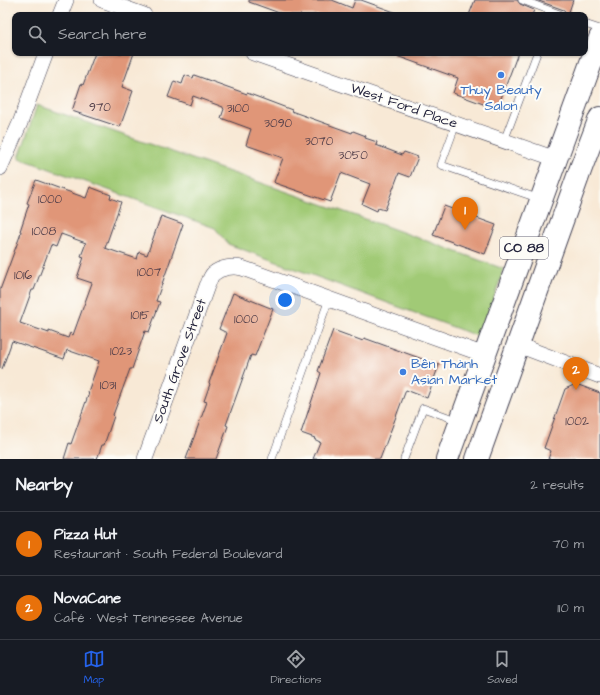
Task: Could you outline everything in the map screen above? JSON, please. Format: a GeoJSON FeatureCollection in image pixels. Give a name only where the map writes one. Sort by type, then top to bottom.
{"type":"FeatureCollection","features":[{"type":"Feature","properties":{"kind":"main road","name":"CO 88"},"geometry":{"type":"LineString","coordinates":[[447,459],[600,38]]}},
{"type":"Feature","properties":{"kind":"main road","name":"CO 88"},"geometry":{"type":"LineString","coordinates":[[478,459],[600,118]]}},
{"type":"Feature","properties":{"kind":"street"},"geometry":{"type":"LineString","coordinates":[[61,12],[66,0]]}},
{"type":"Feature","properties":{"kind":"street"},"geometry":{"type":"LineString","coordinates":[[102,0],[136,12]]}},
{"type":"Feature","properties":{"kind":"street"},"geometry":{"type":"LineString","coordinates":[[0,168],[20,123],[45,56]]}},
{"type":"Feature","properties":{"kind":"street","name":"West Ford Place"},"geometry":{"type":"LineString","coordinates":[[262,56],[556,159]]}},
{"type":"Feature","properties":{"kind":"street","name":"South Grove Street"},"geometry":{"type":"LineString","coordinates":[[145,459],[207,286],[213,274],[233,266],[329,299]]}},
{"type":"Feature","properties":{"kind":"street"},"geometry":{"type":"LineString","coordinates":[[329,299],[485,355]]}},
{"type":"Feature","properties":{"kind":"street"},"geometry":{"type":"LineString","coordinates":[[518,345],[600,376]]}},
{"type":"Feature","properties":{"kind":"lane"},"geometry":{"type":"LineString","coordinates":[[522,0],[554,12]]}},
{"type":"Feature","properties":{"kind":"lane"},"geometry":{"type":"LineString","coordinates":[[588,25],[600,29]]}},
{"type":"Feature","properties":{"kind":"lane"},"geometry":{"type":"LineString","coordinates":[[504,141],[535,56]]}},
{"type":"Feature","properties":{"kind":"lane"},"geometry":{"type":"LineString","coordinates":[[456,124],[441,165],[541,200]]}},
{"type":"Feature","properties":{"kind":"lane"},"geometry":{"type":"LineString","coordinates":[[272,459],[329,299]]}},
{"type":"Feature","properties":{"kind":"lane"},"geometry":{"type":"LineString","coordinates":[[404,459],[423,408],[461,422]]}},
{"type":"Feature","properties":{"kind":"green space"},"geometry":{"type":"Polygon","coordinates":[[[37,105],[391,228],[504,269],[480,337],[228,244],[215,228],[19,158],[37,105]]]}},
{"type":"Feature","properties":{"kind":"building"},"geometry":{"type":"Polygon","coordinates":[[[249,0],[332,0],[352,8],[355,0],[361,0],[394,12],[277,12],[249,2],[249,0]]]}},
{"type":"Feature","properties":{"kind":"building"},"geometry":{"type":"Polygon","coordinates":[[[475,0],[517,0],[520,4],[534,10],[533,12],[470,12],[475,0]]]}},
{"type":"Feature","properties":{"kind":"building"},"geometry":{"type":"Polygon","coordinates":[[[536,0],[573,0],[569,12],[566,12],[564,10],[536,0]]]}},
{"type":"Feature","properties":{"kind":"building"},"geometry":{"type":"Polygon","coordinates":[[[94,56],[133,56],[122,87],[133,91],[120,127],[72,111],[81,84],[83,85],[94,56]]]}},
{"type":"Feature","properties":{"kind":"building"},"geometry":{"type":"Polygon","coordinates":[[[397,56],[517,56],[497,109],[453,93],[458,78],[397,56]]]}},
{"type":"Feature","properties":{"kind":"building"},"geometry":{"type":"Polygon","coordinates":[[[185,75],[193,78],[194,75],[247,93],[292,110],[291,111],[352,133],[353,131],[366,136],[365,138],[377,142],[376,145],[402,155],[404,152],[418,157],[410,177],[399,173],[385,210],[378,208],[377,211],[362,204],[370,184],[341,173],[330,202],[275,183],[274,182],[283,158],[246,145],[251,129],[221,118],[224,109],[223,107],[193,96],[190,105],[168,97],[174,81],[182,84],[185,75]]]}},
{"type":"Feature","properties":{"kind":"building"},"geometry":{"type":"Polygon","coordinates":[[[36,180],[86,198],[90,187],[111,195],[110,198],[121,202],[105,248],[137,259],[139,252],[147,255],[161,216],[183,224],[156,301],[160,302],[149,332],[145,331],[132,369],[130,369],[113,415],[114,416],[104,445],[102,445],[97,459],[64,459],[69,443],[71,444],[99,361],[67,350],[64,359],[12,341],[2,369],[0,368],[0,290],[20,236],[20,231],[29,204],[27,203],[36,180]],[[61,234],[56,247],[51,245],[20,323],[68,338],[70,333],[73,335],[92,283],[77,278],[84,257],[81,256],[86,243],[61,234]]]}},
{"type":"Feature","properties":{"kind":"building"},"geometry":{"type":"Polygon","coordinates":[[[444,206],[496,225],[485,254],[433,235],[444,206]]]}},
{"type":"Feature","properties":{"kind":"building"},"geometry":{"type":"Polygon","coordinates":[[[233,293],[273,309],[255,356],[251,355],[226,425],[228,426],[216,459],[186,459],[207,402],[204,401],[210,384],[209,383],[227,333],[219,329],[233,293]]]}},
{"type":"Feature","properties":{"kind":"building"},"geometry":{"type":"Polygon","coordinates":[[[333,330],[363,341],[364,338],[439,365],[427,398],[406,390],[380,459],[313,459],[320,442],[314,439],[315,438],[301,433],[321,373],[318,371],[333,330]]]}},
{"type":"Feature","properties":{"kind":"building"},"geometry":{"type":"Polygon","coordinates":[[[576,384],[600,393],[600,459],[548,459],[551,451],[544,448],[565,389],[576,384]]]}},
{"type":"Feature","properties":{"kind":"place","name":"Thuy Beauty Salon"},"geometry":{"type":"Point","coordinates":[501,75]}},
{"type":"Feature","properties":{"kind":"place","name":"Pizza Hut"},"geometry":{"type":"Point","coordinates":[465,230]}},
{"type":"Feature","properties":{"kind":"place","name":"Bên Thành Asian Market"},"geometry":{"type":"Point","coordinates":[403,372]}},
{"type":"Feature","properties":{"kind":"place","name":"NovaCane"},"geometry":{"type":"Point","coordinates":[576,390]}}]}
